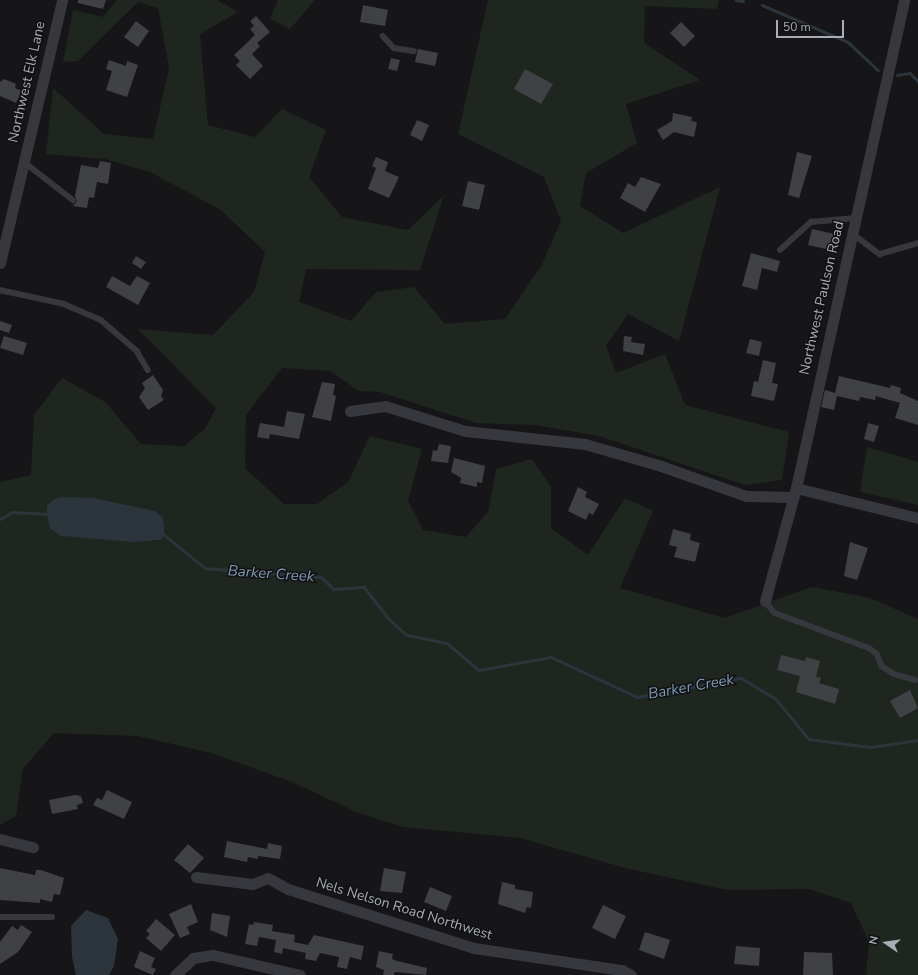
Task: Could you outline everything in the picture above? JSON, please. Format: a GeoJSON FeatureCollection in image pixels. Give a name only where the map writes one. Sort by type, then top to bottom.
{"type":"FeatureCollection","features":[{"type":"Feature","properties":{"kind":"street","name":"Northwest Elk Lane"},"geometry":{"type":"LineString","coordinates":[[0,263],[62,0]]}},
{"type":"Feature","properties":{"kind":"street","name":"Northwest Paulson Road"},"geometry":{"type":"LineString","coordinates":[[765,601],[794,492],[904,0]]}},
{"type":"Feature","properties":{"kind":"street"},"geometry":{"type":"LineString","coordinates":[[350,411],[385,406],[476,433],[585,444],[661,466],[746,496],[794,492],[918,518]]}},
{"type":"Feature","properties":{"kind":"street"},"geometry":{"type":"LineString","coordinates":[[0,839],[33,847]]}},
{"type":"Feature","properties":{"kind":"street","name":"Nels Nelson Road Northwest"},"geometry":{"type":"LineString","coordinates":[[196,877],[253,884],[268,878],[288,889],[474,948],[622,970],[631,975]]}},
{"type":"Feature","properties":{"kind":"street"},"geometry":{"type":"LineString","coordinates":[[175,975],[192,958],[214,955],[300,975]]}},
{"type":"Feature","properties":{"kind":"lane"},"geometry":{"type":"LineString","coordinates":[[383,36],[394,48],[414,51]]}},
{"type":"Feature","properties":{"kind":"lane"},"geometry":{"type":"LineString","coordinates":[[24,162],[73,200]]}},
{"type":"Feature","properties":{"kind":"lane"},"geometry":{"type":"LineString","coordinates":[[780,250],[810,222],[856,218]]}},
{"type":"Feature","properties":{"kind":"lane"},"geometry":{"type":"LineString","coordinates":[[852,234],[880,254],[918,243]]}},
{"type":"Feature","properties":{"kind":"lane"},"geometry":{"type":"LineString","coordinates":[[0,290],[64,304],[101,320],[137,351],[148,370]]}},
{"type":"Feature","properties":{"kind":"lane"},"geometry":{"type":"LineString","coordinates":[[765,601],[775,613],[869,648],[877,654],[882,666],[894,674],[915,680]]}},
{"type":"Feature","properties":{"kind":"lane"},"geometry":{"type":"LineString","coordinates":[[0,917],[52,917]]}},
{"type":"Feature","properties":{"kind":"shaded area"},"geometry":{"type":"Polygon","coordinates":[[[117,0],[217,0],[238,12],[200,34],[208,125],[255,137],[282,109],[326,130],[309,177],[342,217],[408,230],[444,195],[420,270],[306,269],[299,302],[351,321],[376,292],[414,287],[445,324],[505,319],[541,266],[561,221],[544,177],[458,134],[488,0],[719,0],[717,9],[645,6],[644,43],[700,80],[626,104],[637,143],[586,173],[580,206],[623,233],[720,187],[679,341],[628,314],[606,346],[616,373],[665,354],[685,405],[789,432],[782,480],[745,485],[599,436],[535,425],[476,423],[380,392],[359,391],[330,371],[282,368],[246,415],[245,468],[284,504],[317,504],[348,482],[370,436],[422,449],[408,501],[423,530],[466,537],[488,512],[496,469],[532,459],[551,487],[551,528],[588,555],[625,498],[653,511],[620,588],[724,618],[812,587],[870,598],[918,619],[918,975],[866,975],[869,942],[851,903],[809,889],[728,890],[629,869],[520,838],[403,827],[356,812],[292,782],[211,753],[138,736],[54,733],[23,769],[16,816],[0,825],[0,482],[31,475],[34,415],[62,378],[105,402],[141,444],[184,446],[205,429],[216,408],[138,329],[213,335],[254,292],[265,252],[221,210],[150,172],[105,159],[46,154],[53,88],[104,134],[153,139],[169,68],[158,8],[138,2],[78,61],[63,62],[73,10],[103,17],[117,0]],[[61,497],[47,506],[61,536],[153,541],[161,540],[165,533],[163,517],[155,511],[61,497]]]}},
{"type":"Feature","properties":{"kind":"shaded area"},"geometry":{"type":"Polygon","coordinates":[[[278,0],[315,0],[290,29],[270,19],[278,0]]]}},
{"type":"Feature","properties":{"kind":"shaded area"},"geometry":{"type":"Polygon","coordinates":[[[867,447],[918,462],[918,505],[860,492],[867,447]]]}},
{"type":"Feature","properties":{"kind":"shaded area"},"geometry":{"type":"Polygon","coordinates":[[[61,497],[93,498],[155,511],[163,517],[165,534],[161,540],[135,542],[61,536],[50,528],[47,506],[53,500],[61,497]]]}},
{"type":"Feature","properties":{"kind":"shaded area"},"geometry":{"type":"Polygon","coordinates":[[[86,910],[108,918],[118,939],[114,966],[109,975],[76,975],[72,957],[71,926],[86,910]]]}},
{"type":"Feature","properties":{"kind":"building"},"geometry":{"type":"Polygon","coordinates":[[[78,0],[106,0],[103,9],[78,3],[78,0]]]}},
{"type":"Feature","properties":{"kind":"building"},"geometry":{"type":"Polygon","coordinates":[[[363,5],[388,10],[385,26],[360,22],[363,5]]]}},
{"type":"Feature","properties":{"kind":"building"},"geometry":{"type":"Polygon","coordinates":[[[256,16],[270,32],[257,43],[260,46],[252,54],[263,66],[250,79],[236,65],[240,61],[234,55],[255,35],[250,29],[254,26],[250,21],[256,16]]]}},
{"type":"Feature","properties":{"kind":"building"},"geometry":{"type":"Polygon","coordinates":[[[136,21],[149,31],[138,47],[124,37],[136,21]]]}},
{"type":"Feature","properties":{"kind":"building"},"geometry":{"type":"Polygon","coordinates":[[[681,22],[695,36],[684,47],[670,33],[681,22]]]}},
{"type":"Feature","properties":{"kind":"building"},"geometry":{"type":"Polygon","coordinates":[[[418,49],[438,53],[435,66],[415,62],[418,49]]]}},
{"type":"Feature","properties":{"kind":"building"},"geometry":{"type":"Polygon","coordinates":[[[391,58],[400,60],[397,71],[388,69],[391,58]]]}},
{"type":"Feature","properties":{"kind":"building"},"geometry":{"type":"Polygon","coordinates":[[[109,60],[126,66],[127,61],[138,65],[127,97],[106,90],[112,71],[106,69],[109,60]]]}},
{"type":"Feature","properties":{"kind":"building"},"geometry":{"type":"Polygon","coordinates":[[[525,69],[553,84],[541,104],[514,89],[525,69]]]}},
{"type":"Feature","properties":{"kind":"building"},"geometry":{"type":"Polygon","coordinates":[[[4,79],[16,84],[15,88],[22,91],[16,103],[0,96],[0,82],[4,79]]]}},
{"type":"Feature","properties":{"kind":"building"},"geometry":{"type":"Polygon","coordinates":[[[673,113],[692,117],[691,121],[697,122],[694,137],[674,132],[663,140],[657,130],[672,121],[673,113]]]}},
{"type":"Feature","properties":{"kind":"building"},"geometry":{"type":"Polygon","coordinates":[[[417,120],[429,125],[422,141],[410,135],[417,120]]]}},
{"type":"Feature","properties":{"kind":"building"},"geometry":{"type":"Polygon","coordinates":[[[797,152],[812,156],[799,198],[788,195],[797,152]]]}},
{"type":"Feature","properties":{"kind":"building"},"geometry":{"type":"Polygon","coordinates":[[[376,157],[388,162],[385,171],[399,177],[389,198],[368,189],[376,168],[372,166],[376,157]]]}},
{"type":"Feature","properties":{"kind":"building"},"geometry":{"type":"Polygon","coordinates":[[[100,161],[111,163],[108,184],[97,182],[94,198],[89,197],[87,208],[73,206],[77,201],[75,196],[81,165],[98,168],[100,161]]]}},
{"type":"Feature","properties":{"kind":"building"},"geometry":{"type":"Polygon","coordinates":[[[641,177],[661,184],[645,212],[620,198],[628,183],[635,187],[641,177]]]}},
{"type":"Feature","properties":{"kind":"building"},"geometry":{"type":"Polygon","coordinates":[[[468,181],[485,185],[479,210],[462,206],[468,181]]]}},
{"type":"Feature","properties":{"kind":"building"},"geometry":{"type":"Polygon","coordinates":[[[812,229],[839,235],[835,251],[808,245],[812,229]]]}},
{"type":"Feature","properties":{"kind":"building"},"geometry":{"type":"Polygon","coordinates":[[[751,253],[780,261],[777,272],[762,268],[757,290],[742,286],[751,253]]]}},
{"type":"Feature","properties":{"kind":"building"},"geometry":{"type":"Polygon","coordinates":[[[136,256],[146,262],[141,269],[132,263],[136,256]]]}},
{"type":"Feature","properties":{"kind":"building"},"geometry":{"type":"Polygon","coordinates":[[[112,276],[130,286],[137,276],[150,283],[138,305],[106,287],[112,276]]]}},
{"type":"Feature","properties":{"kind":"building"},"geometry":{"type":"Polygon","coordinates":[[[0,321],[12,325],[9,333],[0,330],[0,321]]]}},
{"type":"Feature","properties":{"kind":"building"},"geometry":{"type":"Polygon","coordinates":[[[4,336],[27,343],[23,355],[0,348],[4,336]]]}},
{"type":"Feature","properties":{"kind":"building"},"geometry":{"type":"Polygon","coordinates":[[[624,336],[632,337],[631,342],[645,344],[643,355],[623,351],[624,336]]]}},
{"type":"Feature","properties":{"kind":"building"},"geometry":{"type":"Polygon","coordinates":[[[750,339],[762,342],[759,356],[746,353],[750,339]]]}},
{"type":"Feature","properties":{"kind":"building"},"geometry":{"type":"Polygon","coordinates":[[[763,360],[776,363],[772,383],[778,384],[774,401],[751,396],[754,381],[758,382],[763,360]]]}},
{"type":"Feature","properties":{"kind":"building"},"geometry":{"type":"Polygon","coordinates":[[[153,375],[163,390],[161,396],[164,400],[148,410],[139,397],[145,388],[142,383],[153,375]]]}},
{"type":"Feature","properties":{"kind":"building"},"geometry":{"type":"Polygon","coordinates":[[[839,376],[890,388],[891,385],[901,388],[900,393],[918,401],[918,425],[895,418],[900,403],[876,396],[875,400],[860,397],[859,401],[837,396],[834,410],[821,407],[825,390],[835,393],[839,376]]]}},
{"type":"Feature","properties":{"kind":"building"},"geometry":{"type":"Polygon","coordinates":[[[322,382],[335,384],[333,395],[336,396],[331,421],[312,417],[322,382]]]}},
{"type":"Feature","properties":{"kind":"building"},"geometry":{"type":"Polygon","coordinates":[[[287,411],[305,414],[299,439],[270,434],[269,439],[257,437],[260,423],[284,427],[287,411]]]}},
{"type":"Feature","properties":{"kind":"building"},"geometry":{"type":"Polygon","coordinates":[[[868,423],[879,426],[874,442],[864,439],[868,423]]]}},
{"type":"Feature","properties":{"kind":"building"},"geometry":{"type":"Polygon","coordinates":[[[439,444],[451,446],[448,463],[431,461],[433,450],[437,451],[439,444]]]}},
{"type":"Feature","properties":{"kind":"building"},"geometry":{"type":"Polygon","coordinates":[[[454,458],[485,466],[482,483],[477,482],[477,487],[460,483],[461,478],[451,472],[454,458]]]}},
{"type":"Feature","properties":{"kind":"building"},"geometry":{"type":"Polygon","coordinates":[[[578,487],[587,492],[585,497],[599,504],[593,515],[589,513],[586,520],[568,511],[578,487]]]}},
{"type":"Feature","properties":{"kind":"building"},"geometry":{"type":"Polygon","coordinates":[[[673,529],[691,534],[690,540],[700,543],[695,562],[674,557],[677,547],[669,545],[673,529]]]}},
{"type":"Feature","properties":{"kind":"building"},"geometry":{"type":"Polygon","coordinates":[[[850,542],[868,548],[857,580],[844,576],[850,542]]]}},
{"type":"Feature","properties":{"kind":"building"},"geometry":{"type":"Polygon","coordinates":[[[781,655],[805,661],[806,657],[820,661],[816,677],[821,678],[819,683],[839,689],[835,704],[796,692],[800,676],[777,670],[781,655]]]}},
{"type":"Feature","properties":{"kind":"building"},"geometry":{"type":"Polygon","coordinates":[[[910,690],[918,708],[900,718],[890,701],[910,690]]]}},
{"type":"Feature","properties":{"kind":"building"},"geometry":{"type":"Polygon","coordinates":[[[107,790],[132,802],[124,819],[93,805],[97,798],[102,800],[107,790]]]}},
{"type":"Feature","properties":{"kind":"building"},"geometry":{"type":"Polygon","coordinates":[[[75,795],[81,796],[83,803],[77,805],[78,809],[52,814],[49,800],[75,795]]]}},
{"type":"Feature","properties":{"kind":"building"},"geometry":{"type":"Polygon","coordinates":[[[227,841],[267,849],[268,843],[282,846],[280,859],[258,856],[258,859],[248,857],[247,862],[224,857],[227,841]]]}},
{"type":"Feature","properties":{"kind":"building"},"geometry":{"type":"Polygon","coordinates":[[[188,844],[204,858],[190,873],[174,860],[188,844]]]}},
{"type":"Feature","properties":{"kind":"building"},"geometry":{"type":"Polygon","coordinates":[[[0,868],[35,875],[36,870],[41,870],[64,878],[60,895],[54,894],[52,902],[40,899],[40,903],[0,900],[0,868]]]}},
{"type":"Feature","properties":{"kind":"building"},"geometry":{"type":"Polygon","coordinates":[[[384,868],[406,872],[402,893],[380,891],[384,868]]]}},
{"type":"Feature","properties":{"kind":"building"},"geometry":{"type":"Polygon","coordinates":[[[502,882],[515,885],[515,889],[533,892],[531,908],[527,907],[525,913],[498,904],[502,882]]]}},
{"type":"Feature","properties":{"kind":"building"},"geometry":{"type":"Polygon","coordinates":[[[430,887],[452,896],[446,911],[424,902],[430,887]]]}},
{"type":"Feature","properties":{"kind":"building"},"geometry":{"type":"Polygon","coordinates":[[[191,904],[198,922],[187,927],[190,934],[180,938],[169,914],[191,904]]]}},
{"type":"Feature","properties":{"kind":"building"},"geometry":{"type":"Polygon","coordinates":[[[603,905],[626,916],[615,939],[592,928],[603,905]]]}},
{"type":"Feature","properties":{"kind":"building"},"geometry":{"type":"Polygon","coordinates":[[[212,913],[230,916],[227,937],[210,930],[212,913]]]}},
{"type":"Feature","properties":{"kind":"building"},"geometry":{"type":"Polygon","coordinates":[[[156,919],[175,935],[161,951],[146,938],[150,934],[146,931],[156,919]]]}},
{"type":"Feature","properties":{"kind":"building"},"geometry":{"type":"Polygon","coordinates":[[[254,922],[273,925],[272,931],[295,935],[294,942],[308,945],[314,935],[364,946],[361,960],[350,957],[347,969],[337,967],[339,957],[320,953],[316,961],[305,959],[306,953],[283,948],[282,954],[274,952],[276,940],[259,937],[257,946],[245,944],[249,924],[253,925],[254,922]]]}},
{"type":"Feature","properties":{"kind":"building"},"geometry":{"type":"Polygon","coordinates":[[[21,925],[32,932],[18,952],[0,964],[0,942],[12,926],[18,930],[21,925]]]}},
{"type":"Feature","properties":{"kind":"building"},"geometry":{"type":"Polygon","coordinates":[[[645,932],[670,940],[664,959],[639,950],[645,932]]]}},
{"type":"Feature","properties":{"kind":"building"},"geometry":{"type":"Polygon","coordinates":[[[736,946],[760,948],[759,966],[734,964],[736,946]]]}},
{"type":"Feature","properties":{"kind":"building"},"geometry":{"type":"Polygon","coordinates":[[[140,951],[155,958],[151,967],[156,969],[153,975],[134,967],[140,951]]]}},
{"type":"Feature","properties":{"kind":"building"},"geometry":{"type":"Polygon","coordinates":[[[379,951],[393,954],[392,959],[397,961],[427,968],[426,975],[395,972],[394,975],[383,975],[384,970],[376,967],[379,951]]]}},
{"type":"Feature","properties":{"kind":"building"},"geometry":{"type":"Polygon","coordinates":[[[804,952],[832,953],[833,975],[803,975],[804,952]]]}},
{"type":"Feature","properties":{"kind":"waterway"},"geometry":{"type":"LineString","coordinates":[[736,0],[743,1]]}},
{"type":"Feature","properties":{"kind":"waterway"},"geometry":{"type":"LineString","coordinates":[[762,5],[848,42],[878,70]]}},
{"type":"Feature","properties":{"kind":"waterway"},"geometry":{"type":"LineString","coordinates":[[897,75],[910,73],[918,81]]}},
{"type":"Feature","properties":{"kind":"waterway","name":"Barker Creek"},"geometry":{"type":"LineString","coordinates":[[0,519],[12,512],[49,514]]}},
{"type":"Feature","properties":{"kind":"waterway","name":"Barker Creek"},"geometry":{"type":"LineString","coordinates":[[162,533],[205,568],[321,577],[334,589],[364,587],[388,618],[407,635],[447,643],[479,670],[551,657],[637,697],[741,678],[776,699],[809,739],[871,747],[918,740]]}}]}
